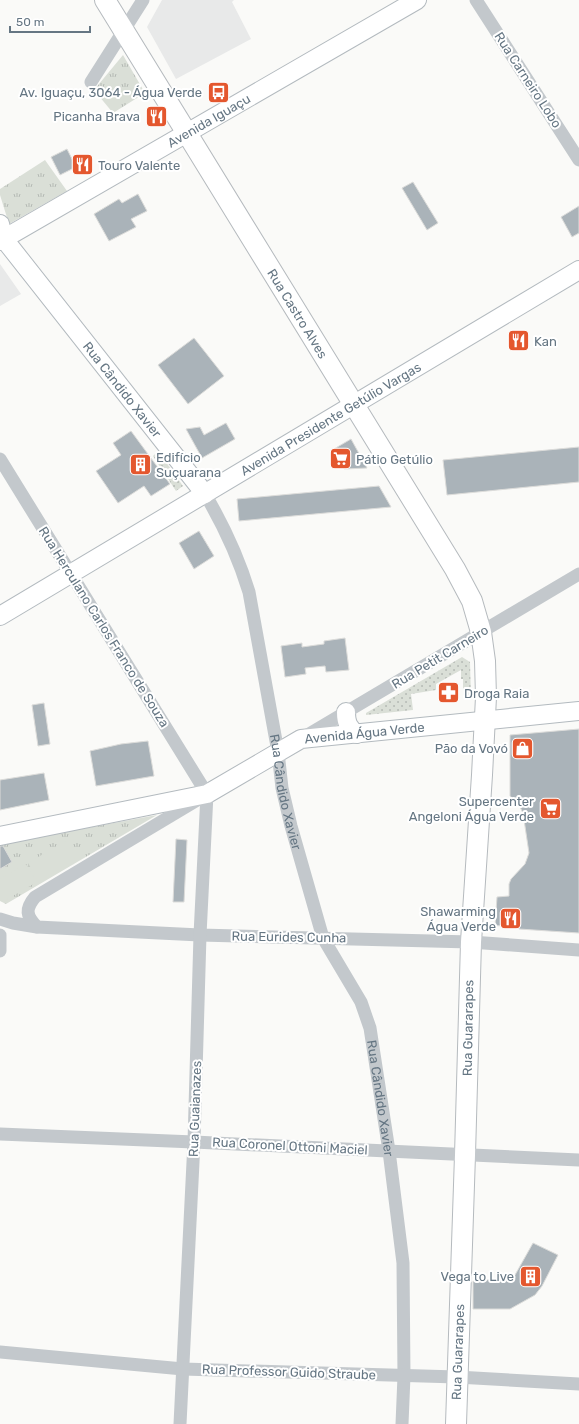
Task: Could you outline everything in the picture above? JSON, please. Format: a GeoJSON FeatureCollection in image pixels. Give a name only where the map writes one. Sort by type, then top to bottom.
{"type":"FeatureCollection","features":[{"type":"Feature","properties":{"kind":"main road","name":"Rua Castro Alves"},"geometry":{"type":"LineString","coordinates":[[105,0],[464,585],[472,601],[481,632]]}},
{"type":"Feature","properties":{"kind":"main road","name":"Avenida Iguaçu"},"geometry":{"type":"LineString","coordinates":[[1,235],[187,133],[417,0]]}},
{"type":"Feature","properties":{"kind":"main road","name":"Rua Cândido Xavier"},"geometry":{"type":"LineString","coordinates":[[1,235],[205,494]]}},
{"type":"Feature","properties":{"kind":"main road","name":"Avenida Presidente Getúlio Vargas"},"geometry":{"type":"LineString","coordinates":[[0,616],[579,270]]}},
{"type":"Feature","properties":{"kind":"main road","name":"Rua Guararapes"},"geometry":{"type":"LineString","coordinates":[[456,1424],[471,942],[485,721],[486,680],[484,649],[481,632]]}},
{"type":"Feature","properties":{"kind":"main road","name":"Avenida Água Verde"},"geometry":{"type":"LineString","coordinates":[[0,836],[207,794],[300,739],[579,711]]}},
{"type":"Feature","properties":{"kind":"main road"},"geometry":{"type":"LineString","coordinates":[[346,712],[348,725],[351,730],[357,734]]}},
{"type":"Feature","properties":{"kind":"street"},"geometry":{"type":"LineString","coordinates":[[91,82],[143,0]]}},
{"type":"Feature","properties":{"kind":"street","name":"Rua Carneiro Lobo"},"geometry":{"type":"LineString","coordinates":[[476,0],[579,160]]}},
{"type":"Feature","properties":{"kind":"street","name":"Rua Herculano Carlos Franco de Souza"},"geometry":{"type":"LineString","coordinates":[[0,459],[207,794]]}},
{"type":"Feature","properties":{"kind":"street","name":"Rua Cândido Xavier"},"geometry":{"type":"LineString","coordinates":[[205,494],[230,538],[247,586],[253,610],[278,752],[286,808],[323,938],[355,990],[366,1014],[370,1028],[389,1151],[402,1263],[404,1376],[402,1424]]}},
{"type":"Feature","properties":{"kind":"street","name":"Rua Petit Carneiro"},"geometry":{"type":"LineString","coordinates":[[300,739],[579,574]]}},
{"type":"Feature","properties":{"kind":"street"},"geometry":{"type":"LineString","coordinates":[[37,927],[31,921],[28,914],[28,908],[35,897],[207,794]]}},
{"type":"Feature","properties":{"kind":"street","name":"Rua Guaianazes"},"geometry":{"type":"LineString","coordinates":[[180,1424],[194,1142],[200,935],[207,794]]}},
{"type":"Feature","properties":{"kind":"street","name":"Rua Eurides Cunha"},"geometry":{"type":"LineString","coordinates":[[0,918],[14,923],[37,927],[200,935],[471,942],[579,950]]}},
{"type":"Feature","properties":{"kind":"street"},"geometry":{"type":"LineString","coordinates":[[0,935],[0,951]]}},
{"type":"Feature","properties":{"kind":"street","name":"Rua Coronel Ottoni Maciel"},"geometry":{"type":"LineString","coordinates":[[0,1134],[579,1160]]}},
{"type":"Feature","properties":{"kind":"street","name":"Rua Professor Guido Straube"},"geometry":{"type":"LineString","coordinates":[[0,1352],[183,1369],[457,1377],[579,1384]]}},
{"type":"Feature","properties":{"kind":"shaded area"},"geometry":{"type":"Polygon","coordinates":[[[162,0],[234,0],[232,2],[251,39],[176,79],[147,27],[162,0]]]}},
{"type":"Feature","properties":{"kind":"shaded area"},"geometry":{"type":"Polygon","coordinates":[[[0,264],[21,294],[0,306],[0,264]]]}},
{"type":"Feature","properties":{"kind":"green space"},"geometry":{"type":"Polygon","coordinates":[[[123,55],[145,93],[113,113],[94,90],[123,55]]]}},
{"type":"Feature","properties":{"kind":"green space"},"geometry":{"type":"Polygon","coordinates":[[[45,160],[67,191],[9,224],[0,195],[0,189],[45,160]]]}},
{"type":"Feature","properties":{"kind":"green space"},"geometry":{"type":"Polygon","coordinates":[[[158,451],[183,486],[176,491],[153,456],[158,451]]]}},
{"type":"Feature","properties":{"kind":"green space"},"geometry":{"type":"Polygon","coordinates":[[[462,657],[470,662],[471,698],[467,698],[463,695],[463,679],[461,679],[461,670],[436,684],[436,690],[411,694],[413,710],[366,715],[366,713],[462,657]]]}},
{"type":"Feature","properties":{"kind":"green space"},"geometry":{"type":"Polygon","coordinates":[[[157,815],[6,904],[0,901],[0,844],[157,815]]]}},
{"type":"Feature","properties":{"kind":"green space"},"geometry":{"type":"Polygon","coordinates":[[[67,840],[77,857],[38,881],[28,863],[67,840]]]}},
{"type":"Feature","properties":{"kind":"green space"},"geometry":{"type":"Polygon","coordinates":[[[26,864],[37,882],[4,901],[0,894],[0,879],[26,864]]]}},
{"type":"Feature","properties":{"kind":"building"},"geometry":{"type":"Polygon","coordinates":[[[67,149],[76,167],[60,175],[51,157],[67,149]]]}},
{"type":"Feature","properties":{"kind":"building"},"geometry":{"type":"Polygon","coordinates":[[[413,182],[438,223],[427,230],[402,188],[413,182]]]}},
{"type":"Feature","properties":{"kind":"building"},"geometry":{"type":"Polygon","coordinates":[[[138,194],[147,211],[131,219],[136,227],[109,241],[94,214],[119,199],[122,203],[138,194]]]}},
{"type":"Feature","properties":{"kind":"building"},"geometry":{"type":"Polygon","coordinates":[[[579,206],[579,233],[572,237],[561,217],[579,206]]]}},
{"type":"Feature","properties":{"kind":"building"},"geometry":{"type":"Polygon","coordinates":[[[194,338],[224,376],[188,404],[158,365],[194,338]]]}},
{"type":"Feature","properties":{"kind":"building"},"geometry":{"type":"Polygon","coordinates":[[[226,423],[235,439],[202,458],[186,429],[200,427],[204,435],[226,423]]]}},
{"type":"Feature","properties":{"kind":"building"},"geometry":{"type":"Polygon","coordinates":[[[131,431],[170,484],[151,496],[144,486],[118,503],[96,471],[121,455],[113,443],[131,431]]]}},
{"type":"Feature","properties":{"kind":"building"},"geometry":{"type":"Polygon","coordinates":[[[351,439],[367,468],[344,469],[334,449],[351,439]]]}},
{"type":"Feature","properties":{"kind":"building"},"geometry":{"type":"Polygon","coordinates":[[[579,447],[579,482],[447,495],[443,460],[579,447]]]}},
{"type":"Feature","properties":{"kind":"building"},"geometry":{"type":"Polygon","coordinates":[[[379,486],[391,507],[239,521],[237,499],[379,486]]]}},
{"type":"Feature","properties":{"kind":"building"},"geometry":{"type":"Polygon","coordinates":[[[199,531],[214,556],[194,569],[179,543],[199,531]]]}},
{"type":"Feature","properties":{"kind":"building"},"geometry":{"type":"Polygon","coordinates":[[[345,638],[349,670],[326,672],[325,666],[305,668],[306,674],[285,677],[281,646],[302,643],[302,647],[324,644],[324,641],[345,638]]]}},
{"type":"Feature","properties":{"kind":"building"},"geometry":{"type":"Polygon","coordinates":[[[44,703],[50,744],[38,746],[32,705],[44,703]]]}},
{"type":"Feature","properties":{"kind":"building","name":"Supercenter Angeloni Água Verde"},"geometry":{"type":"Polygon","coordinates":[[[579,729],[579,933],[519,929],[520,924],[495,926],[497,897],[509,896],[509,884],[511,879],[525,864],[529,853],[523,813],[518,803],[510,796],[510,735],[579,729]]]}},
{"type":"Feature","properties":{"kind":"building"},"geometry":{"type":"Polygon","coordinates":[[[148,741],[154,776],[96,786],[90,751],[121,744],[148,741]]]}},
{"type":"Feature","properties":{"kind":"building"},"geometry":{"type":"Polygon","coordinates":[[[44,773],[49,800],[0,810],[0,780],[44,773]]]}},
{"type":"Feature","properties":{"kind":"building"},"geometry":{"type":"Polygon","coordinates":[[[176,839],[187,840],[184,902],[173,902],[176,839]]]}},
{"type":"Feature","properties":{"kind":"building"},"geometry":{"type":"Polygon","coordinates":[[[0,846],[3,846],[12,862],[0,869],[0,846]]]}},
{"type":"Feature","properties":{"kind":"building","name":"Vega to Live"},"geometry":{"type":"Polygon","coordinates":[[[533,1243],[558,1255],[542,1286],[535,1295],[510,1309],[473,1309],[473,1281],[509,1278],[515,1275],[533,1243]]]}},
{"type":"Feature","properties":{"kind":"place","name":"Av. Iguaçu, 3064 - Água Verde"},"geometry":{"type":"Point","coordinates":[218,92]}},
{"type":"Feature","properties":{"kind":"place","name":"Picanha Brava"},"geometry":{"type":"Point","coordinates":[156,116]}},
{"type":"Feature","properties":{"kind":"place","name":"Touro Valente"},"geometry":{"type":"Point","coordinates":[83,165]}},
{"type":"Feature","properties":{"kind":"place","name":"Kan"},"geometry":{"type":"Point","coordinates":[519,341]}},
{"type":"Feature","properties":{"kind":"place","name":"Pátio Getúlio"},"geometry":{"type":"Point","coordinates":[340,459]}},
{"type":"Feature","properties":{"kind":"place","name":"Edifício Suçuarana"},"geometry":{"type":"Point","coordinates":[141,464]}},
{"type":"Feature","properties":{"kind":"place","name":"Droga Raia"},"geometry":{"type":"Point","coordinates":[449,693]}},
{"type":"Feature","properties":{"kind":"place","name":"Pão da Vovó"},"geometry":{"type":"Point","coordinates":[523,748]}},
{"type":"Feature","properties":{"kind":"place","name":"Supercenter Angeloni Água Verde"},"geometry":{"type":"Point","coordinates":[550,808]}},
{"type":"Feature","properties":{"kind":"place","name":"Shawarming Água Verde"},"geometry":{"type":"Point","coordinates":[511,918]}},
{"type":"Feature","properties":{"kind":"place","name":"Vega to Live"},"geometry":{"type":"Point","coordinates":[530,1276]}}]}
